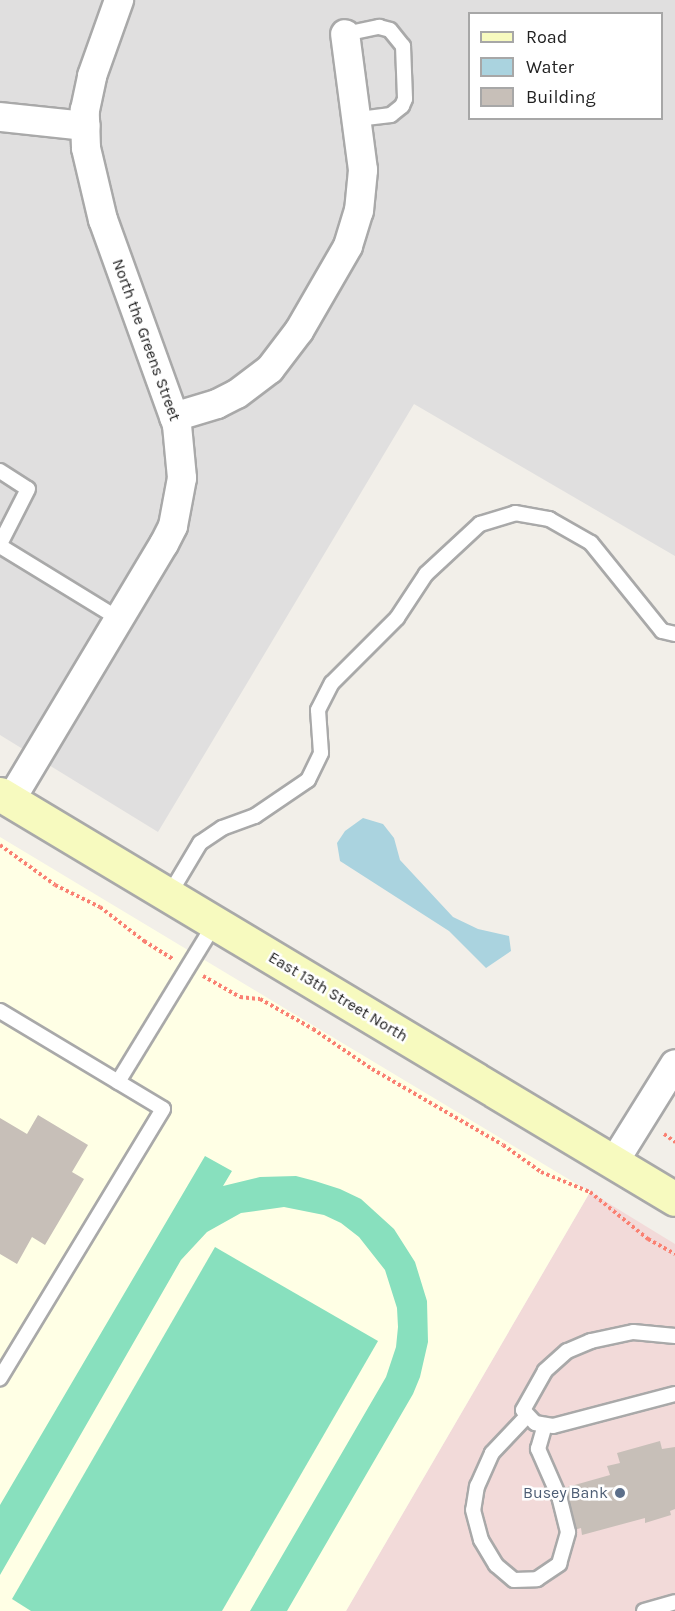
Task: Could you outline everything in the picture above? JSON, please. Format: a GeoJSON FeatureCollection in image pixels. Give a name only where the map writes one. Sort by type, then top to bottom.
{"type":"FeatureCollection","features":[{"type":"Feature","properties":{"kind":"main road","name":"East 13th Street North"},"geometry":{"type":"LineString","coordinates":[[5,797],[675,1199]]}},
{"type":"Feature","properties":{"kind":"street","name":"North the Greens Street"},"geometry":{"type":"LineString","coordinates":[[5,797],[119,619],[173,526],[182,478],[182,456],[174,417],[103,220],[90,166],[85,110],[92,76],[119,0]]}},
{"type":"Feature","properties":{"kind":"street"},"geometry":{"type":"LineString","coordinates":[[174,417],[217,404],[256,382],[270,369],[299,331],[355,229],[363,170],[345,34]]}},
{"type":"Feature","properties":{"kind":"street"},"geometry":{"type":"LineString","coordinates":[[0,117],[86,126]]}},
{"type":"Feature","properties":{"kind":"street"},"geometry":{"type":"LineString","coordinates":[[614,1162],[675,1064]]}},
{"type":"Feature","properties":{"kind":"lane"},"geometry":{"type":"LineString","coordinates":[[345,34],[379,27],[390,30],[402,46],[405,99],[402,106],[391,115],[357,119]]}},
{"type":"Feature","properties":{"kind":"lane"},"geometry":{"type":"LineString","coordinates":[[0,471],[28,489],[0,545],[119,619]]}},
{"type":"Feature","properties":{"kind":"lane"},"geometry":{"type":"LineString","coordinates":[[168,895],[200,843],[222,828],[255,816],[308,780],[321,753],[318,710],[332,683],[397,618],[426,574],[480,524],[515,513],[549,519],[591,543],[662,631],[675,634]]}},
{"type":"Feature","properties":{"kind":"lane"},"geometry":{"type":"LineString","coordinates":[[118,1082],[215,923]]}},
{"type":"Feature","properties":{"kind":"lane"},"geometry":{"type":"LineString","coordinates":[[0,1011],[163,1109],[0,1378]]}},
{"type":"Feature","properties":{"kind":"lane"},"geometry":{"type":"LineString","coordinates":[[675,1336],[633,1332],[591,1341],[567,1351],[553,1361],[534,1387],[523,1410],[527,1416],[544,1425],[565,1423],[675,1394]]}},
{"type":"Feature","properties":{"kind":"lane"},"geometry":{"type":"LineString","coordinates":[[527,1416],[492,1453],[477,1486],[473,1510],[481,1540],[496,1565],[514,1580],[537,1579],[559,1564],[568,1532],[560,1499],[538,1449],[544,1425]]}},
{"type":"Feature","properties":{"kind":"lane"},"geometry":{"type":"LineString","coordinates":[[644,1611],[675,1602]]}},
{"type":"Feature","properties":{"kind":"path"},"geometry":{"type":"LineString","coordinates":[[0,845],[55,885],[100,907],[144,941],[188,968],[240,997],[260,999],[313,1029],[372,1069],[503,1145],[541,1172],[590,1192],[648,1239],[675,1254]]}},
{"type":"Feature","properties":{"kind":"path"},"geometry":{"type":"LineString","coordinates":[[664,1134],[675,1142]]}},
{"type":"Feature","properties":{"kind":"shaded area"},"geometry":{"type":"Polygon","coordinates":[[[0,0],[675,0],[675,556],[414,404],[158,832],[0,735],[0,0]]]}},
{"type":"Feature","properties":{"kind":"shaded area"},"geometry":{"type":"Polygon","coordinates":[[[0,837],[590,1192],[346,1611],[0,1611],[0,837]]]}},
{"type":"Feature","properties":{"kind":"shaded area"},"geometry":{"type":"Polygon","coordinates":[[[590,1192],[675,1244],[675,1611],[346,1611],[590,1192]]]}},
{"type":"Feature","properties":{"kind":"green space"},"geometry":{"type":"Polygon","coordinates":[[[205,1156],[232,1171],[223,1186],[260,1177],[296,1176],[340,1189],[361,1199],[394,1229],[415,1262],[427,1301],[428,1342],[420,1377],[413,1394],[287,1611],[250,1611],[386,1377],[396,1347],[398,1327],[397,1308],[385,1270],[359,1237],[341,1223],[324,1215],[284,1207],[241,1213],[207,1232],[181,1260],[0,1575],[0,1505],[205,1156]]]}},
{"type":"Feature","properties":{"kind":"green space"},"geometry":{"type":"Polygon","coordinates":[[[215,1247],[378,1341],[222,1611],[31,1611],[12,1599],[215,1247]]]}},
{"type":"Feature","properties":{"kind":"water"},"geometry":{"type":"Polygon","coordinates":[[[363,818],[383,824],[394,838],[400,860],[453,917],[478,929],[509,936],[511,951],[486,968],[449,931],[340,861],[337,843],[345,831],[363,818]]]}},
{"type":"Feature","properties":{"kind":"building"},"geometry":{"type":"Polygon","coordinates":[[[38,1115],[88,1145],[72,1172],[84,1179],[45,1245],[32,1237],[17,1264],[0,1254],[0,1118],[27,1134],[38,1115]]]}},
{"type":"Feature","properties":{"kind":"building","name":"Busey Bank"},"geometry":{"type":"Polygon","coordinates":[[[660,1441],[662,1449],[675,1447],[675,1509],[670,1511],[671,1515],[645,1523],[645,1518],[582,1535],[581,1528],[560,1534],[551,1502],[567,1498],[564,1488],[610,1475],[607,1466],[620,1463],[617,1453],[660,1441]]]}},
{"type":"Feature","properties":{"kind":"place","name":"Busey Bank"},"geometry":{"type":"Point","coordinates":[620,1493]}}]}
